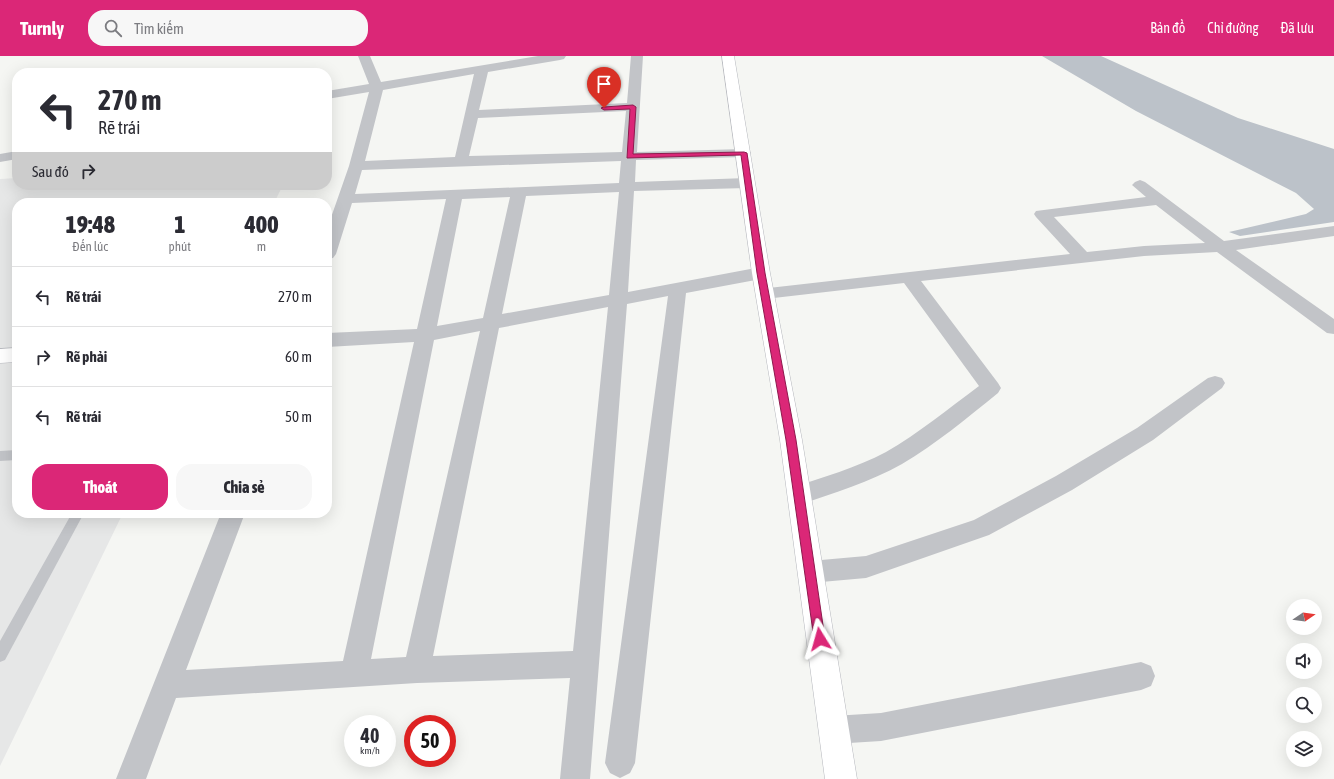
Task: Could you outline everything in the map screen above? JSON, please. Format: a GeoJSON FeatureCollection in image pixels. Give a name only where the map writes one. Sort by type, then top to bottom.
{"type":"FeatureCollection","features":[{"type":"Feature","properties":{"kind":"main road"},"geometry":{"type":"LineString","coordinates":[[728,56],[763,283],[791,440],[841,779]]}},
{"type":"Feature","properties":{"kind":"main road"},"geometry":{"type":"LineString","coordinates":[[0,356],[12,355]]}},
{"type":"Feature","properties":{"kind":"street"},"geometry":{"type":"LineString","coordinates":[[332,239],[356,166],[377,87],[364,56]]}},
{"type":"Feature","properties":{"kind":"street"},"geometry":{"type":"LineString","coordinates":[[332,94],[560,56]]}},
{"type":"Feature","properties":{"kind":"street"},"geometry":{"type":"LineString","coordinates":[[575,779],[618,299],[637,56]]}},
{"type":"Feature","properties":{"kind":"street"},"geometry":{"type":"LineString","coordinates":[[461,161],[482,69]]}},
{"type":"Feature","properties":{"kind":"street"},"geometry":{"type":"LineString","coordinates":[[472,114],[633,107]]}},
{"type":"Feature","properties":{"kind":"street"},"geometry":{"type":"LineString","coordinates":[[356,166],[461,161],[744,153]]}},
{"type":"Feature","properties":{"kind":"street"},"geometry":{"type":"LineString","coordinates":[[0,158],[12,156]]}},
{"type":"Feature","properties":{"kind":"street"},"geometry":{"type":"LineString","coordinates":[[345,199],[747,183]]}},
{"type":"Feature","properties":{"kind":"street"},"geometry":{"type":"LineString","coordinates":[[1140,185],[1334,328]]}},
{"type":"Feature","properties":{"kind":"street"},"geometry":{"type":"LineString","coordinates":[[417,670],[519,192]]}},
{"type":"Feature","properties":{"kind":"street"},"geometry":{"type":"LineString","coordinates":[[354,674],[455,194]]}},
{"type":"Feature","properties":{"kind":"street"},"geometry":{"type":"LineString","coordinates":[[1083,258],[1042,214],[1160,200]]}},
{"type":"Feature","properties":{"kind":"street"},"geometry":{"type":"LineString","coordinates":[[332,340],[425,335],[678,288],[909,277],[1144,251],[1243,244],[1334,232]]}},
{"type":"Feature","properties":{"kind":"street"},"geometry":{"type":"LineString","coordinates":[[799,495],[869,469],[893,458],[915,445],[990,388],[909,277]]}},
{"type":"Feature","properties":{"kind":"street"},"geometry":{"type":"LineString","coordinates":[[620,763],[678,288]]}},
{"type":"Feature","properties":{"kind":"street"},"geometry":{"type":"LineString","coordinates":[[810,572],[866,566],[981,528],[1064,483],[1145,434],[1215,383]]}},
{"type":"Feature","properties":{"kind":"street"},"geometry":{"type":"LineString","coordinates":[[131,779],[230,518]]}},
{"type":"Feature","properties":{"kind":"street"},"geometry":{"type":"LineString","coordinates":[[167,685],[417,670],[585,664]]}},
{"type":"Feature","properties":{"kind":"street"},"geometry":{"type":"LineString","coordinates":[[834,730],[889,726],[1141,676]]}},
{"type":"Feature","properties":{"kind":"lane"},"geometry":{"type":"LineString","coordinates":[[0,456],[12,455]]}},
{"type":"Feature","properties":{"kind":"lane"},"geometry":{"type":"LineString","coordinates":[[0,655],[75,518]]}},
{"type":"Feature","properties":{"kind":"shaded area"},"geometry":{"type":"Polygon","coordinates":[[[1042,56],[1101,56],[1238,118],[1334,149],[1334,222],[1240,236],[1229,232],[1306,214],[1314,209],[1296,193],[1136,111],[1042,56]]]}},
{"type":"Feature","properties":{"kind":"shaded area"},"geometry":{"type":"Polygon","coordinates":[[[12,178],[12,190],[280,190],[276,198],[12,198],[12,518],[121,518],[0,766],[0,179],[12,178]]]}},
{"type":"Feature","properties":{"kind":"route"},"geometry":{"type":"LineString","coordinates":[[604,108],[633,107],[629,156],[744,153],[747,183],[761,273],[791,440],[820,639]]}}]}
